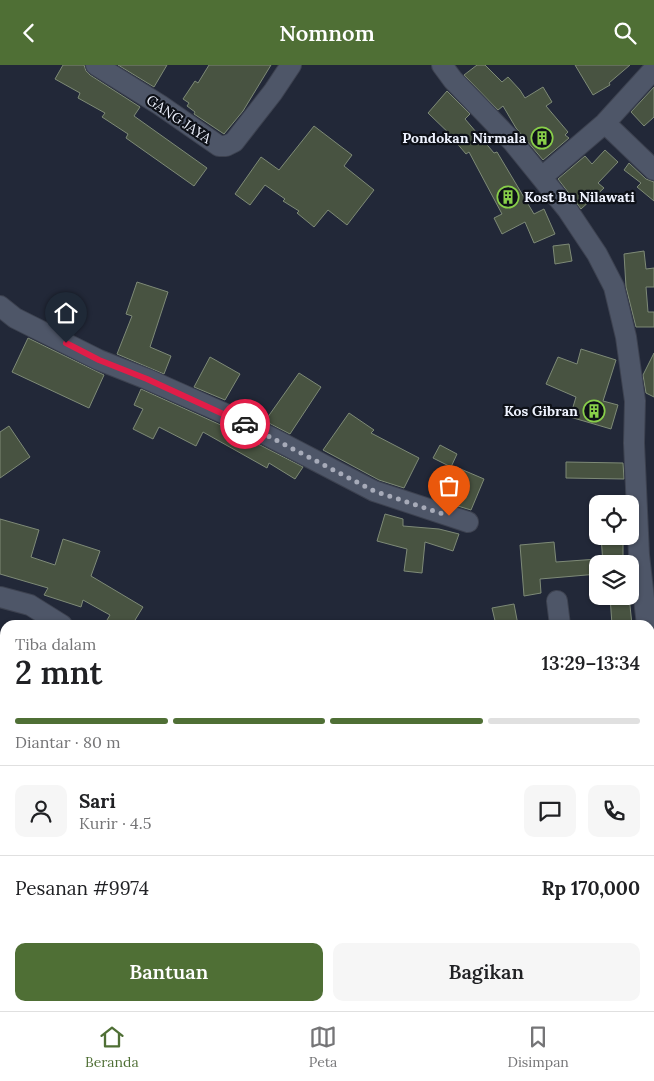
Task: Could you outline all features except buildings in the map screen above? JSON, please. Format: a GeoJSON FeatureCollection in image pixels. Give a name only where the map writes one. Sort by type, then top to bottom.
{"type":"FeatureCollection","features":[{"type":"Feature","properties":{"kind":"street","name":"GANG JAYA"},"geometry":{"type":"LineString","coordinates":[[96,65],[219,145],[226,146],[234,142],[289,69]]}},
{"type":"Feature","properties":{"kind":"street"},"geometry":{"type":"LineString","coordinates":[[442,65],[453,80],[512,141],[567,209],[597,254],[614,287],[626,337],[635,401],[634,443],[639,546],[646,620]]}},
{"type":"Feature","properties":{"kind":"street"},"geometry":{"type":"LineString","coordinates":[[542,177],[605,123],[654,69]]}},
{"type":"Feature","properties":{"kind":"street"},"geometry":{"type":"LineString","coordinates":[[605,123],[654,170]]}},
{"type":"Feature","properties":{"kind":"street"},"geometry":{"type":"LineString","coordinates":[[0,306],[16,318],[99,360],[228,415],[374,491],[468,522]]}},
{"type":"Feature","properties":{"kind":"street"},"geometry":{"type":"LineString","coordinates":[[0,597],[30,605],[54,620]]}},
{"type":"Feature","properties":{"kind":"street"},"geometry":{"type":"LineString","coordinates":[[557,601],[559,620]]}},
{"type":"Feature","properties":{"kind":"way so far"},"geometry":{"type":"LineString","coordinates":[[245,424],[374,491],[449,516]]}},
{"type":"Feature","properties":{"kind":"place","name":"Pondokan Nirmala"},"geometry":{"type":"Point","coordinates":[542,138]}},
{"type":"Feature","properties":{"kind":"place","name":"Kost Bu Nilawati"},"geometry":{"type":"Point","coordinates":[508,197]}},
{"type":"Feature","properties":{"kind":"place","name":"Kos Gibran"},"geometry":{"type":"Point","coordinates":[594,411]}},
{"type":"Feature","properties":{"kind":"route"},"geometry":{"type":"LineString","coordinates":[[66,343],[99,360],[147,379],[245,424]]}}]}
